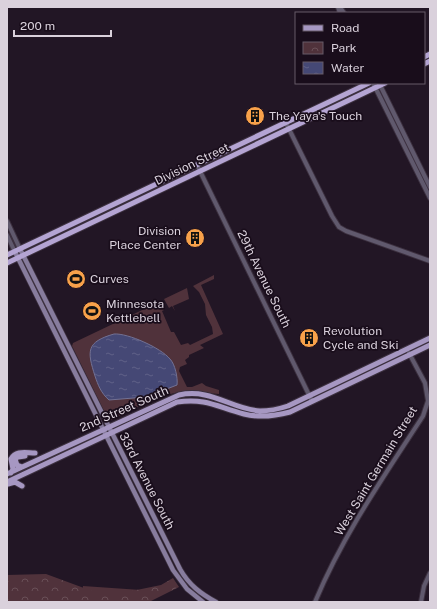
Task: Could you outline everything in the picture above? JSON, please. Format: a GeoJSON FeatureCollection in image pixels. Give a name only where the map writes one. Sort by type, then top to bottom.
{"type":"FeatureCollection","features":[{"type":"Feature","properties":{"kind":"highway","name":"Division Street"},"geometry":{"type":"LineString","coordinates":[[7,255],[367,84]]}},
{"type":"Feature","properties":{"kind":"highway","name":"Division Street"},"geometry":{"type":"LineString","coordinates":[[7,263],[290,129],[378,84]]}},
{"type":"Feature","properties":{"kind":"main road","name":"33rd Avenue South"},"geometry":{"type":"LineString","coordinates":[[17,250],[23,255],[184,576],[197,591],[216,602]]}},
{"type":"Feature","properties":{"kind":"main road","name":"33rd Avenue South"},"geometry":{"type":"LineString","coordinates":[[17,250],[18,258],[102,429],[178,578],[189,592],[203,602]]}},
{"type":"Feature","properties":{"kind":"main road","name":"2nd Street South"},"geometry":{"type":"LineString","coordinates":[[9,473],[168,399],[189,393],[210,396],[260,411],[288,406],[430,338]]}},
{"type":"Feature","properties":{"kind":"main road","name":"2nd Street South"},"geometry":{"type":"LineString","coordinates":[[7,483],[111,432],[177,402],[189,400],[204,401],[244,414],[261,417],[290,412],[430,345]]}},
{"type":"Feature","properties":{"kind":"main road"},"geometry":{"type":"LineString","coordinates":[[9,473],[13,469],[11,461],[14,455],[20,453],[35,453],[16,458],[17,465],[22,467]]}},
{"type":"Feature","properties":{"kind":"main road"},"geometry":{"type":"LineString","coordinates":[[7,483],[15,482],[22,486],[22,479],[26,473]]}},
{"type":"Feature","properties":{"kind":"street"},"geometry":{"type":"LineString","coordinates":[[378,84],[430,187]]}},
{"type":"Feature","properties":{"kind":"street"},"geometry":{"type":"LineString","coordinates":[[378,84],[389,117],[430,198]]}},
{"type":"Feature","properties":{"kind":"street"},"geometry":{"type":"LineString","coordinates":[[286,123],[337,224],[346,231],[430,261]]}},
{"type":"Feature","properties":{"kind":"street","name":"29th Avenue South"},"geometry":{"type":"LineString","coordinates":[[197,165],[312,401]]}},
{"type":"Feature","properties":{"kind":"street"},"geometry":{"type":"LineString","coordinates":[[7,221],[17,250]]}},
{"type":"Feature","properties":{"kind":"street"},"geometry":{"type":"LineString","coordinates":[[7,235],[17,250]]}},
{"type":"Feature","properties":{"kind":"street","name":"West Saint Germain Street"},"geometry":{"type":"LineString","coordinates":[[316,602],[326,577],[358,516],[423,416],[428,401],[425,383],[407,349]]}},
{"type":"Feature","properties":{"kind":"street"},"geometry":{"type":"LineString","coordinates":[[421,602],[424,586],[430,573]]}},
{"type":"Feature","properties":{"kind":"green space"},"geometry":{"type":"Polygon","coordinates":[[[214,275],[214,279],[201,285],[223,334],[200,345],[204,348],[189,355],[189,357],[185,360],[187,364],[180,367],[179,371],[187,387],[192,387],[202,383],[206,386],[219,390],[219,394],[201,391],[183,391],[172,393],[111,420],[105,413],[72,346],[73,343],[159,302],[164,310],[162,311],[171,332],[174,332],[181,345],[188,343],[190,345],[213,334],[212,327],[206,315],[205,304],[199,292],[193,286],[214,275]]]}},
{"type":"Feature","properties":{"kind":"green space"},"geometry":{"type":"Polygon","coordinates":[[[187,288],[189,299],[173,306],[175,311],[172,306],[169,308],[164,299],[187,288]]]}},
{"type":"Feature","properties":{"kind":"green space"},"geometry":{"type":"Polygon","coordinates":[[[46,574],[92,591],[127,592],[161,585],[173,578],[179,587],[149,602],[7,602],[7,575],[46,574]]]}},
{"type":"Feature","properties":{"kind":"green space"},"geometry":{"type":"Polygon","coordinates":[[[83,586],[141,590],[82,602],[83,586]]]}},
{"type":"Feature","properties":{"kind":"water"},"geometry":{"type":"Polygon","coordinates":[[[114,334],[120,334],[144,342],[166,355],[172,361],[175,368],[177,385],[146,397],[109,400],[97,383],[90,354],[91,349],[98,340],[114,334]]]}},
{"type":"Feature","properties":{"kind":"place","name":"The Yaya's Touch"},"geometry":{"type":"Point","coordinates":[255,116]}},
{"type":"Feature","properties":{"kind":"place","name":"Division Place Center"},"geometry":{"type":"Point","coordinates":[195,238]}},
{"type":"Feature","properties":{"kind":"place","name":"Curves"},"geometry":{"type":"Point","coordinates":[76,279]}},
{"type":"Feature","properties":{"kind":"place","name":"Minnesota Kettlebell"},"geometry":{"type":"Point","coordinates":[92,311]}},
{"type":"Feature","properties":{"kind":"place","name":"Revolution Cycle and Ski"},"geometry":{"type":"Point","coordinates":[309,338]}}]}
